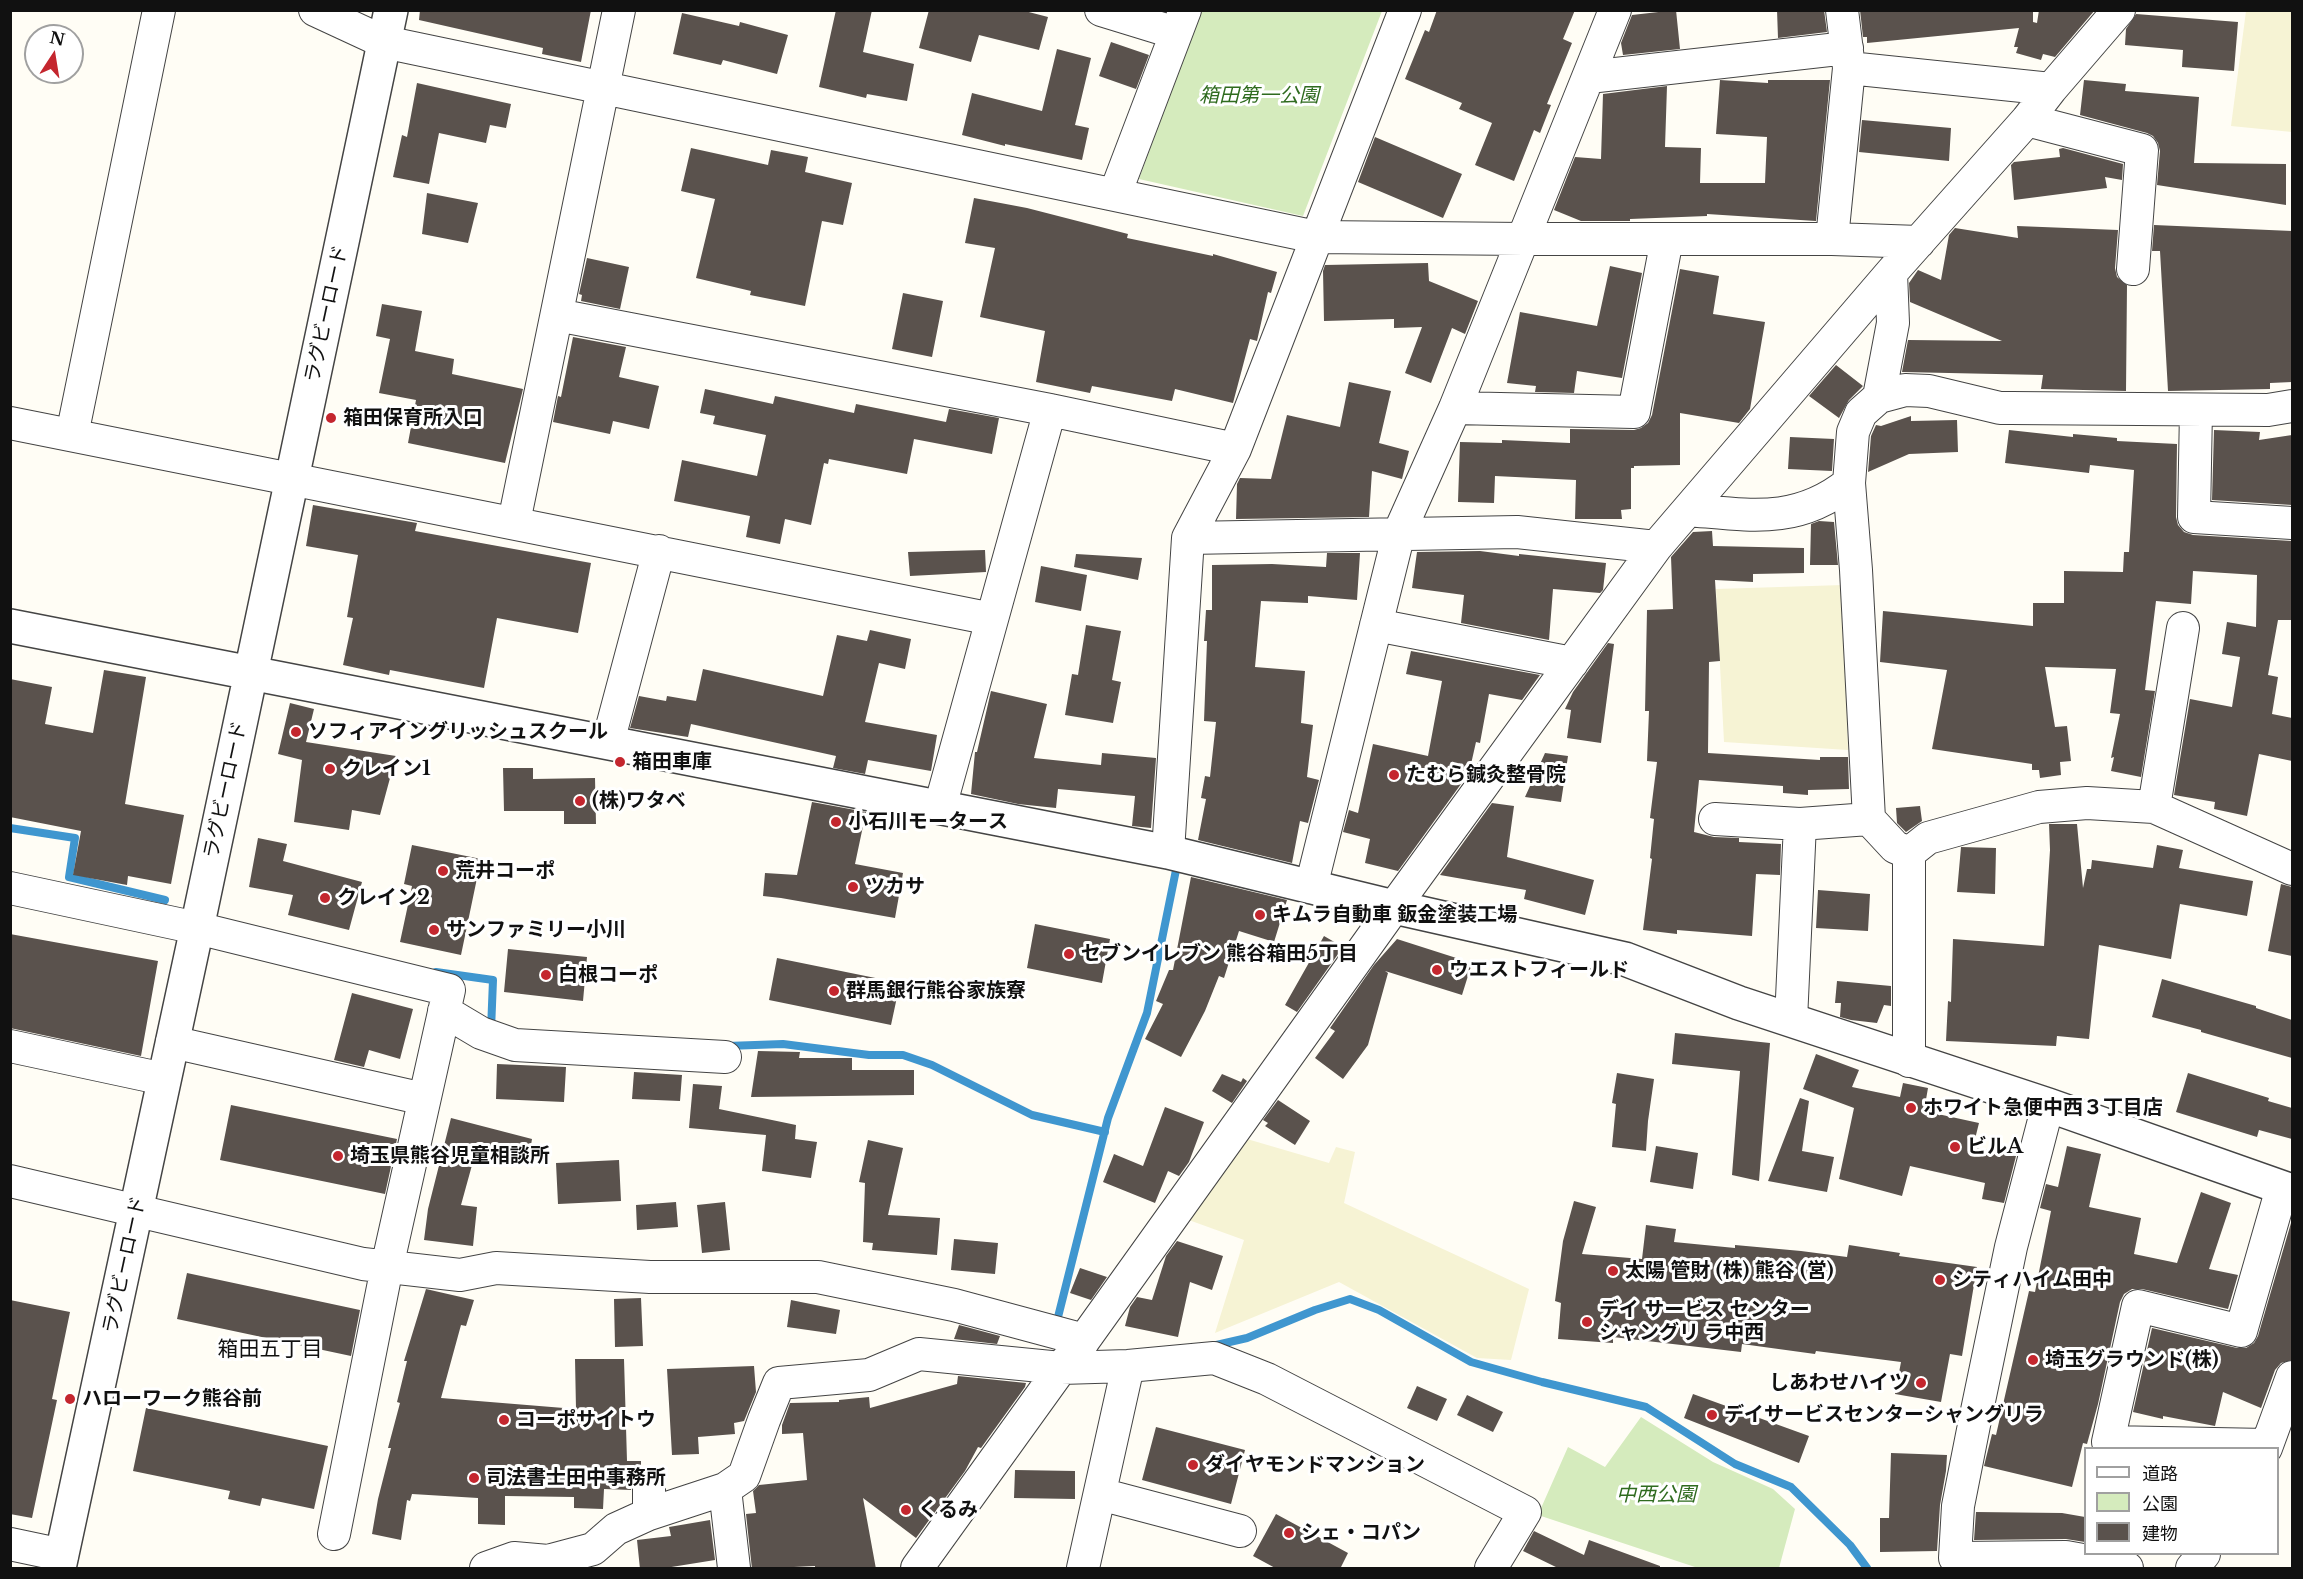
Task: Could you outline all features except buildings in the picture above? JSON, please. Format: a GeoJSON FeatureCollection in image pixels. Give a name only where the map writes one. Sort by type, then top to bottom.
{"type":"FeatureCollection","features":[{"type":"Feature","properties":{"kind":"street"},"geometry":{"type":"LineString","coordinates":[[72,435],[159,10]]}},
{"type":"Feature","properties":{"kind":"street"},"geometry":{"type":"LineString","coordinates":[[315,10],[384,42],[1316,237],[1832,239],[1919,242]]}},
{"type":"Feature","properties":{"kind":"street","name":"ラグビーロード"},"geometry":{"type":"LineString","coordinates":[[60,1562],[391,10]]}},
{"type":"Feature","properties":{"kind":"street"},"geometry":{"type":"LineString","coordinates":[[514,522],[620,10]]}},
{"type":"Feature","properties":{"kind":"street"},"geometry":{"type":"LineString","coordinates":[[1101,10],[1181,22],[1115,194]]}},
{"type":"Feature","properties":{"kind":"street"},"geometry":{"type":"LineString","coordinates":[[1168,852],[1188,538],[1235,449],[1405,10]]}},
{"type":"Feature","properties":{"kind":"street"},"geometry":{"type":"LineString","coordinates":[[1311,887],[1399,533],[1455,408],[1615,10]]}},
{"type":"Feature","properties":{"kind":"street"},"geometry":{"type":"LineString","coordinates":[[1832,239],[1848,58],[1842,10]]}},
{"type":"Feature","properties":{"kind":"street"},"geometry":{"type":"LineString","coordinates":[[917,1569],[1656,547],[2120,10]]}},
{"type":"Feature","properties":{"kind":"street"},"geometry":{"type":"LineString","coordinates":[[1588,77],[1848,58],[2051,89]]}},
{"type":"Feature","properties":{"kind":"street"},"geometry":{"type":"LineString","coordinates":[[2027,120],[2142,150],[2133,269]]}},
{"type":"Feature","properties":{"kind":"street"},"geometry":{"type":"LineString","coordinates":[[1455,408],[1634,412],[1667,239]]}},
{"type":"Feature","properties":{"kind":"street"},"geometry":{"type":"LineString","coordinates":[[1879,397],[1893,323],[1891,273]]}},
{"type":"Feature","properties":{"kind":"street"},"geometry":{"type":"LineString","coordinates":[[557,315],[1050,410],[1235,449]]}},
{"type":"Feature","properties":{"kind":"street"},"geometry":{"type":"LineString","coordinates":[[1909,854],[1895,847],[1869,819],[1856,570],[1849,483],[1853,432],[1861,413],[1879,397],[1905,390],[1929,391],[2000,408],[2268,410],[2292,406]]}},
{"type":"Feature","properties":{"kind":"street"},"geometry":{"type":"LineString","coordinates":[[940,807],[1050,410]]}},
{"type":"Feature","properties":{"kind":"street"},"geometry":{"type":"LineString","coordinates":[[2196,410],[2194,517],[2292,523]]}},
{"type":"Feature","properties":{"kind":"street"},"geometry":{"type":"LineString","coordinates":[[10,423],[992,619]]}},
{"type":"Feature","properties":{"kind":"street"},"geometry":{"type":"LineString","coordinates":[[1688,510],[1764,516],[1804,509],[1834,496],[1849,483]]}},
{"type":"Feature","properties":{"kind":"street"},"geometry":{"type":"LineString","coordinates":[[1188,538],[1517,532],[1656,547]]}},
{"type":"Feature","properties":{"kind":"street"},"geometry":{"type":"LineString","coordinates":[[608,742],[659,551]]}},
{"type":"Feature","properties":{"kind":"street"},"geometry":{"type":"LineString","coordinates":[[1376,625],[1572,663]]}},
{"type":"Feature","properties":{"kind":"street"},"geometry":{"type":"LineString","coordinates":[[10,626],[1168,852],[1394,907],[1625,959],[1739,1003],[2048,1105],[2287,1189],[2241,1331],[2138,1306],[2108,1442],[2267,1447],[2292,1377]]}},
{"type":"Feature","properties":{"kind":"street"},"geometry":{"type":"LineString","coordinates":[[2154,807],[2183,628]]}},
{"type":"Feature","properties":{"kind":"street"},"geometry":{"type":"LineString","coordinates":[[1909,854],[1929,838],[2039,807],[2087,803],[2154,807],[2292,868]]}},
{"type":"Feature","properties":{"kind":"street"},"geometry":{"type":"LineString","coordinates":[[1715,819],[1800,824],[1869,819]]}},
{"type":"Feature","properties":{"kind":"street"},"geometry":{"type":"LineString","coordinates":[[1791,1020],[1800,824]]}},
{"type":"Feature","properties":{"kind":"street"},"geometry":{"type":"LineString","coordinates":[[1909,854],[1909,1061]]}},
{"type":"Feature","properties":{"kind":"street"},"geometry":{"type":"LineString","coordinates":[[10,888],[197,928],[449,990],[387,1267],[334,1534]]}},
{"type":"Feature","properties":{"kind":"street"},"geometry":{"type":"LineString","coordinates":[[444,1011],[481,1033],[515,1045],[725,1057]]}},
{"type":"Feature","properties":{"kind":"street"},"geometry":{"type":"LineString","coordinates":[[172,1042],[424,1099]]}},
{"type":"Feature","properties":{"kind":"street"},"geometry":{"type":"LineString","coordinates":[[10,1046],[164,1079]]}},
{"type":"Feature","properties":{"kind":"street"},"geometry":{"type":"LineString","coordinates":[[2048,1105],[2011,1246],[1974,1425],[1959,1506],[1956,1558],[2066,1557],[2127,1569]]}},
{"type":"Feature","properties":{"kind":"street"},"geometry":{"type":"LineString","coordinates":[[10,1181],[352,1261],[387,1267],[460,1275],[496,1268],[650,1277],[818,1277],[954,1305],[1084,1340]]}},
{"type":"Feature","properties":{"kind":"street"},"geometry":{"type":"LineString","coordinates":[[486,1569],[514,1558],[548,1561],[592,1549],[649,1504],[725,1489],[744,1476],[779,1383],[869,1375],[919,1354],[1062,1367],[1128,1366],[1214,1358],[1267,1379],[1525,1512],[1497,1567]]}},
{"type":"Feature","properties":{"kind":"street"},"geometry":{"type":"LineString","coordinates":[[1083,1569],[1128,1366]]}},
{"type":"Feature","properties":{"kind":"street"},"geometry":{"type":"LineString","coordinates":[[725,1489],[734,1569]]}},
{"type":"Feature","properties":{"kind":"street"},"geometry":{"type":"LineString","coordinates":[[1100,1494],[1240,1531]]}},
{"type":"Feature","properties":{"kind":"street"},"geometry":{"type":"LineString","coordinates":[[10,1544],[60,1562]]}},
{"type":"Feature","properties":{"kind":"street"},"geometry":{"type":"LineString","coordinates":[[2192,1569],[2203,1555]]}},
{"type":"Feature","properties":{"kind":"shaded area"},"geometry":{"type":"Polygon","coordinates":[[[2246,11],[2292,11],[2292,132],[2231,126],[2246,11]]]}},
{"type":"Feature","properties":{"kind":"shaded area"},"geometry":{"type":"Polygon","coordinates":[[[1843,585],[1848,750],[1724,742],[1716,589],[1843,585]]]}},
{"type":"Feature","properties":{"kind":"shaded area"},"geometry":{"type":"Polygon","coordinates":[[[1247,1139],[1329,1163],[1336,1147],[1355,1152],[1344,1203],[1529,1289],[1511,1360],[1477,1358],[1339,1282],[1215,1333],[1244,1240],[1186,1219],[1247,1139]]]}},
{"type":"Feature","properties":{"kind":"green space","name":"箱田第一公園"},"geometry":{"type":"Polygon","coordinates":[[[1200,11],[1382,11],[1303,216],[1139,179],[1200,11]]]}},
{"type":"Feature","properties":{"kind":"green space","name":"中西公園"},"geometry":{"type":"Polygon","coordinates":[[[1641,1417],[1713,1462],[1773,1489],[1795,1509],[1779,1568],[1698,1568],[1538,1515],[1568,1447],[1605,1467],[1641,1417]]]}},
{"type":"Feature","properties":{"kind":"waterway"},"geometry":{"type":"LineString","coordinates":[[10,828],[75,838],[69,877],[165,900]]}},
{"type":"Feature","properties":{"kind":"waterway"},"geometry":{"type":"LineString","coordinates":[[1057,1321],[1108,1118],[1147,1013],[1176,870]]}},
{"type":"Feature","properties":{"kind":"waterway"},"geometry":{"type":"LineString","coordinates":[[436,972],[493,980],[491,1030]]}},
{"type":"Feature","properties":{"kind":"waterway"},"geometry":{"type":"LineString","coordinates":[[727,1046],[783,1044],[869,1055],[903,1055],[932,1065],[1032,1115],[1105,1132]]}},
{"type":"Feature","properties":{"kind":"waterway"},"geometry":{"type":"LineString","coordinates":[[1212,1346],[1247,1338],[1315,1310],[1350,1299],[1379,1310],[1471,1362],[1646,1407],[1735,1464],[1791,1487],[1850,1545],[1867,1568]]}},
{"type":"Feature","properties":{"kind":"place","name":"箱田保育所入口"},"geometry":{"type":"Point","coordinates":[331,418]}},
{"type":"Feature","properties":{"kind":"place","name":"ソフィアイングリッシュスクール"},"geometry":{"type":"Point","coordinates":[296,732]}},
{"type":"Feature","properties":{"kind":"place","name":"箱田車庫"},"geometry":{"type":"Point","coordinates":[620,762]}},
{"type":"Feature","properties":{"kind":"place","name":"クレイン1"},"geometry":{"type":"Point","coordinates":[330,769]}},
{"type":"Feature","properties":{"kind":"place","name":"たむら鍼灸整骨院"},"geometry":{"type":"Point","coordinates":[1394,775]}},
{"type":"Feature","properties":{"kind":"place","name":"(株)ワタベ"},"geometry":{"type":"Point","coordinates":[580,801]}},
{"type":"Feature","properties":{"kind":"place","name":"小石川モータース"},"geometry":{"type":"Point","coordinates":[836,822]}},
{"type":"Feature","properties":{"kind":"place","name":"荒井コーポ"},"geometry":{"type":"Point","coordinates":[443,871]}},
{"type":"Feature","properties":{"kind":"place","name":"ツカサ"},"geometry":{"type":"Point","coordinates":[853,887]}},
{"type":"Feature","properties":{"kind":"place","name":"クレイン2"},"geometry":{"type":"Point","coordinates":[325,898]}},
{"type":"Feature","properties":{"kind":"place","name":"キムラ自動車 鈑金塗装工場"},"geometry":{"type":"Point","coordinates":[1260,915]}},
{"type":"Feature","properties":{"kind":"place","name":"サンファミリー小川"},"geometry":{"type":"Point","coordinates":[434,930]}},
{"type":"Feature","properties":{"kind":"place","name":"セブンイレブン 熊谷箱田5丁目"},"geometry":{"type":"Point","coordinates":[1069,954]}},
{"type":"Feature","properties":{"kind":"place","name":"ウエストフィールド"},"geometry":{"type":"Point","coordinates":[1437,970]}},
{"type":"Feature","properties":{"kind":"place","name":"白根コーポ"},"geometry":{"type":"Point","coordinates":[546,975]}},
{"type":"Feature","properties":{"kind":"place","name":"群馬銀行熊谷家族寮"},"geometry":{"type":"Point","coordinates":[834,991]}},
{"type":"Feature","properties":{"kind":"place","name":"ホワイト急便中西３丁目店"},"geometry":{"type":"Point","coordinates":[1911,1108]}},
{"type":"Feature","properties":{"kind":"place","name":"ビルA"},"geometry":{"type":"Point","coordinates":[1955,1147]}},
{"type":"Feature","properties":{"kind":"place","name":"埼玉県熊谷児童相談所"},"geometry":{"type":"Point","coordinates":[338,1156]}},
{"type":"Feature","properties":{"kind":"place","name":"太陽 管財 (株) 熊谷 (営)"},"geometry":{"type":"Point","coordinates":[1613,1271]}},
{"type":"Feature","properties":{"kind":"place","name":"シティハイム田中"},"geometry":{"type":"Point","coordinates":[1940,1280]}},
{"type":"Feature","properties":{"kind":"place","name":"デイ サービス センター シャングリ ラ中西"},"geometry":{"type":"Point","coordinates":[1587,1322]}},
{"type":"Feature","properties":{"kind":"place","name":"埼玉グラウンド(株)"},"geometry":{"type":"Point","coordinates":[2033,1360]}},
{"type":"Feature","properties":{"kind":"place","name":"しあわせハイツ"},"geometry":{"type":"Point","coordinates":[1921,1383]}},
{"type":"Feature","properties":{"kind":"place","name":"ハローワーク熊谷前"},"geometry":{"type":"Point","coordinates":[70,1399]}},
{"type":"Feature","properties":{"kind":"place","name":"デイサービスセンターシャングリラ"},"geometry":{"type":"Point","coordinates":[1712,1415]}},
{"type":"Feature","properties":{"kind":"place","name":"コーポサイトウ"},"geometry":{"type":"Point","coordinates":[504,1420]}},
{"type":"Feature","properties":{"kind":"place","name":"ダイヤモンドマンション"},"geometry":{"type":"Point","coordinates":[1193,1465]}},
{"type":"Feature","properties":{"kind":"place","name":"司法書士田中事務所"},"geometry":{"type":"Point","coordinates":[474,1478]}},
{"type":"Feature","properties":{"kind":"place","name":"くるみ"},"geometry":{"type":"Point","coordinates":[906,1510]}},
{"type":"Feature","properties":{"kind":"place","name":"シェ・コパン"},"geometry":{"type":"Point","coordinates":[1289,1533]}},
{"type":"Feature","properties":{"kind":"district","name":"箱田五丁目"},"geometry":{"type":"Point","coordinates":[270,1350]}}]}
